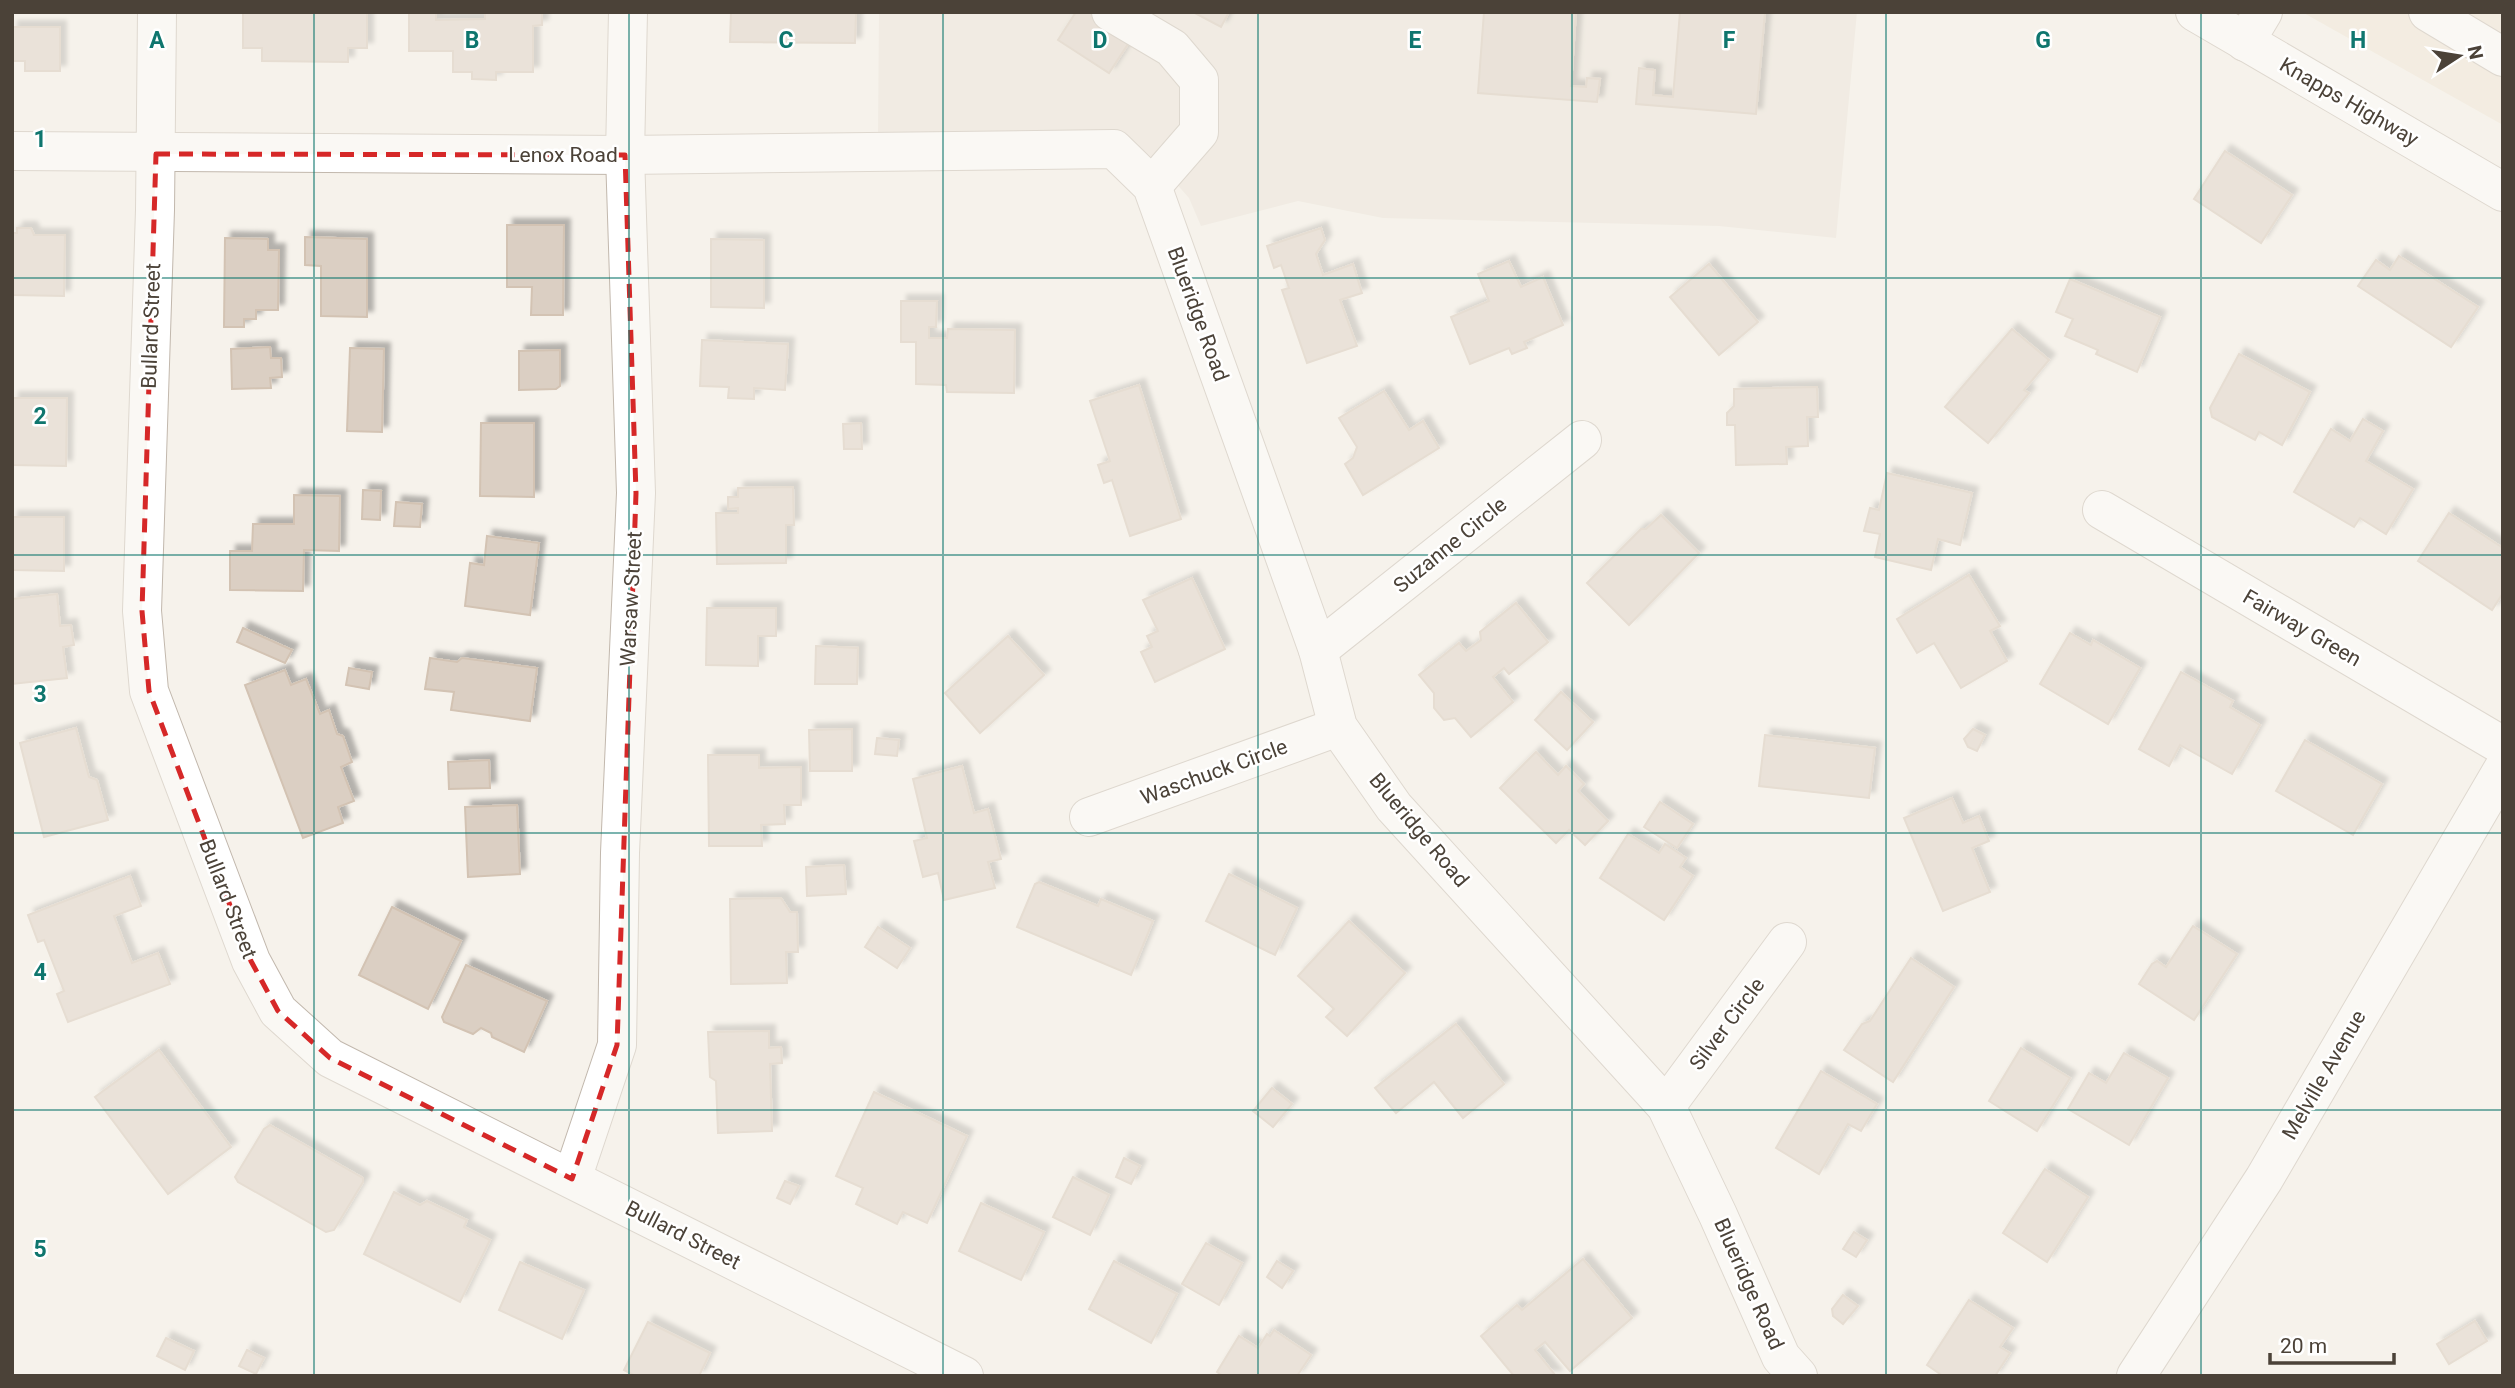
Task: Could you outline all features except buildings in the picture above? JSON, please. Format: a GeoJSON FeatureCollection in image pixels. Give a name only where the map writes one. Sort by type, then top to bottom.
{"type":"FeatureCollection","features":[{"type":"Feature","properties":{"kind":"street","name":"Bullard Street"},"geometry":{"type":"LineString","coordinates":[[157,12],[156,154],[142,611],[149,691],[251,961],[278,1011],[330,1058],[964,1376]]}},
{"type":"Feature","properties":{"kind":"street","name":"Warsaw Street"},"geometry":{"type":"LineString","coordinates":[[572,1179],[617,1045],[620,853],[636,493],[625,155],[628,12]]}},
{"type":"Feature","properties":{"kind":"street"},"geometry":{"type":"LineString","coordinates":[[1111,12],[1172,48],[1199,80],[1199,132],[1152,186]]}},
{"type":"Feature","properties":{"kind":"street","name":"Knapps Highway"},"geometry":{"type":"LineString","coordinates":[[2195,12],[2254,27],[2503,192]]}},
{"type":"Feature","properties":{"kind":"street"},"geometry":{"type":"LineString","coordinates":[[2428,12],[2503,57]]}},
{"type":"Feature","properties":{"kind":"street","name":"Lenox Road"},"geometry":{"type":"LineString","coordinates":[[12,151],[625,155],[1114,149]]}},
{"type":"Feature","properties":{"kind":"street","name":"Blueridge Road"},"geometry":{"type":"LineString","coordinates":[[1114,149],[1152,186],[1318,650],[1338,727],[1394,807],[1666,1106],[1781,1357],[1798,1376]]}},
{"type":"Feature","properties":{"kind":"street","name":"Suzanne Circle"},"geometry":{"type":"LineString","coordinates":[[1318,650],[1582,440]]}},
{"type":"Feature","properties":{"kind":"street","name":"Fairway Green"},"geometry":{"type":"LineString","coordinates":[[2102,510],[2503,746]]}},
{"type":"Feature","properties":{"kind":"street","name":"Waschuck Circle"},"geometry":{"type":"LineString","coordinates":[[1089,817],[1338,727]]}},
{"type":"Feature","properties":{"kind":"street","name":"Melville Avenue"},"geometry":{"type":"LineString","coordinates":[[2136,1376],[2264,1178],[2503,769]]}},
{"type":"Feature","properties":{"kind":"street","name":"Silver Circle"},"geometry":{"type":"LineString","coordinates":[[1666,1106],[1787,942]]}},
{"type":"Feature","properties":{"kind":"highlighted area"},"geometry":{"type":"Polygon","coordinates":[[[156,154],[625,155],[636,493],[617,1045],[572,1179],[330,1058],[278,1011],[251,961],[149,691],[142,611],[156,154]]]}},
{"type":"Feature","properties":{"kind":"shaded area"},"geometry":{"type":"Polygon","coordinates":[[[879,12],[1857,12],[1836,238],[1719,226],[1383,218],[1298,201],[1201,226],[1189,198],[1158,163],[1142,149],[1105,135],[878,132],[879,12]]]}},
{"type":"Feature","properties":{"kind":"shaded area"},"geometry":{"type":"Polygon","coordinates":[[[2302,12],[2503,12],[2503,125],[2302,12]]]}}]}
